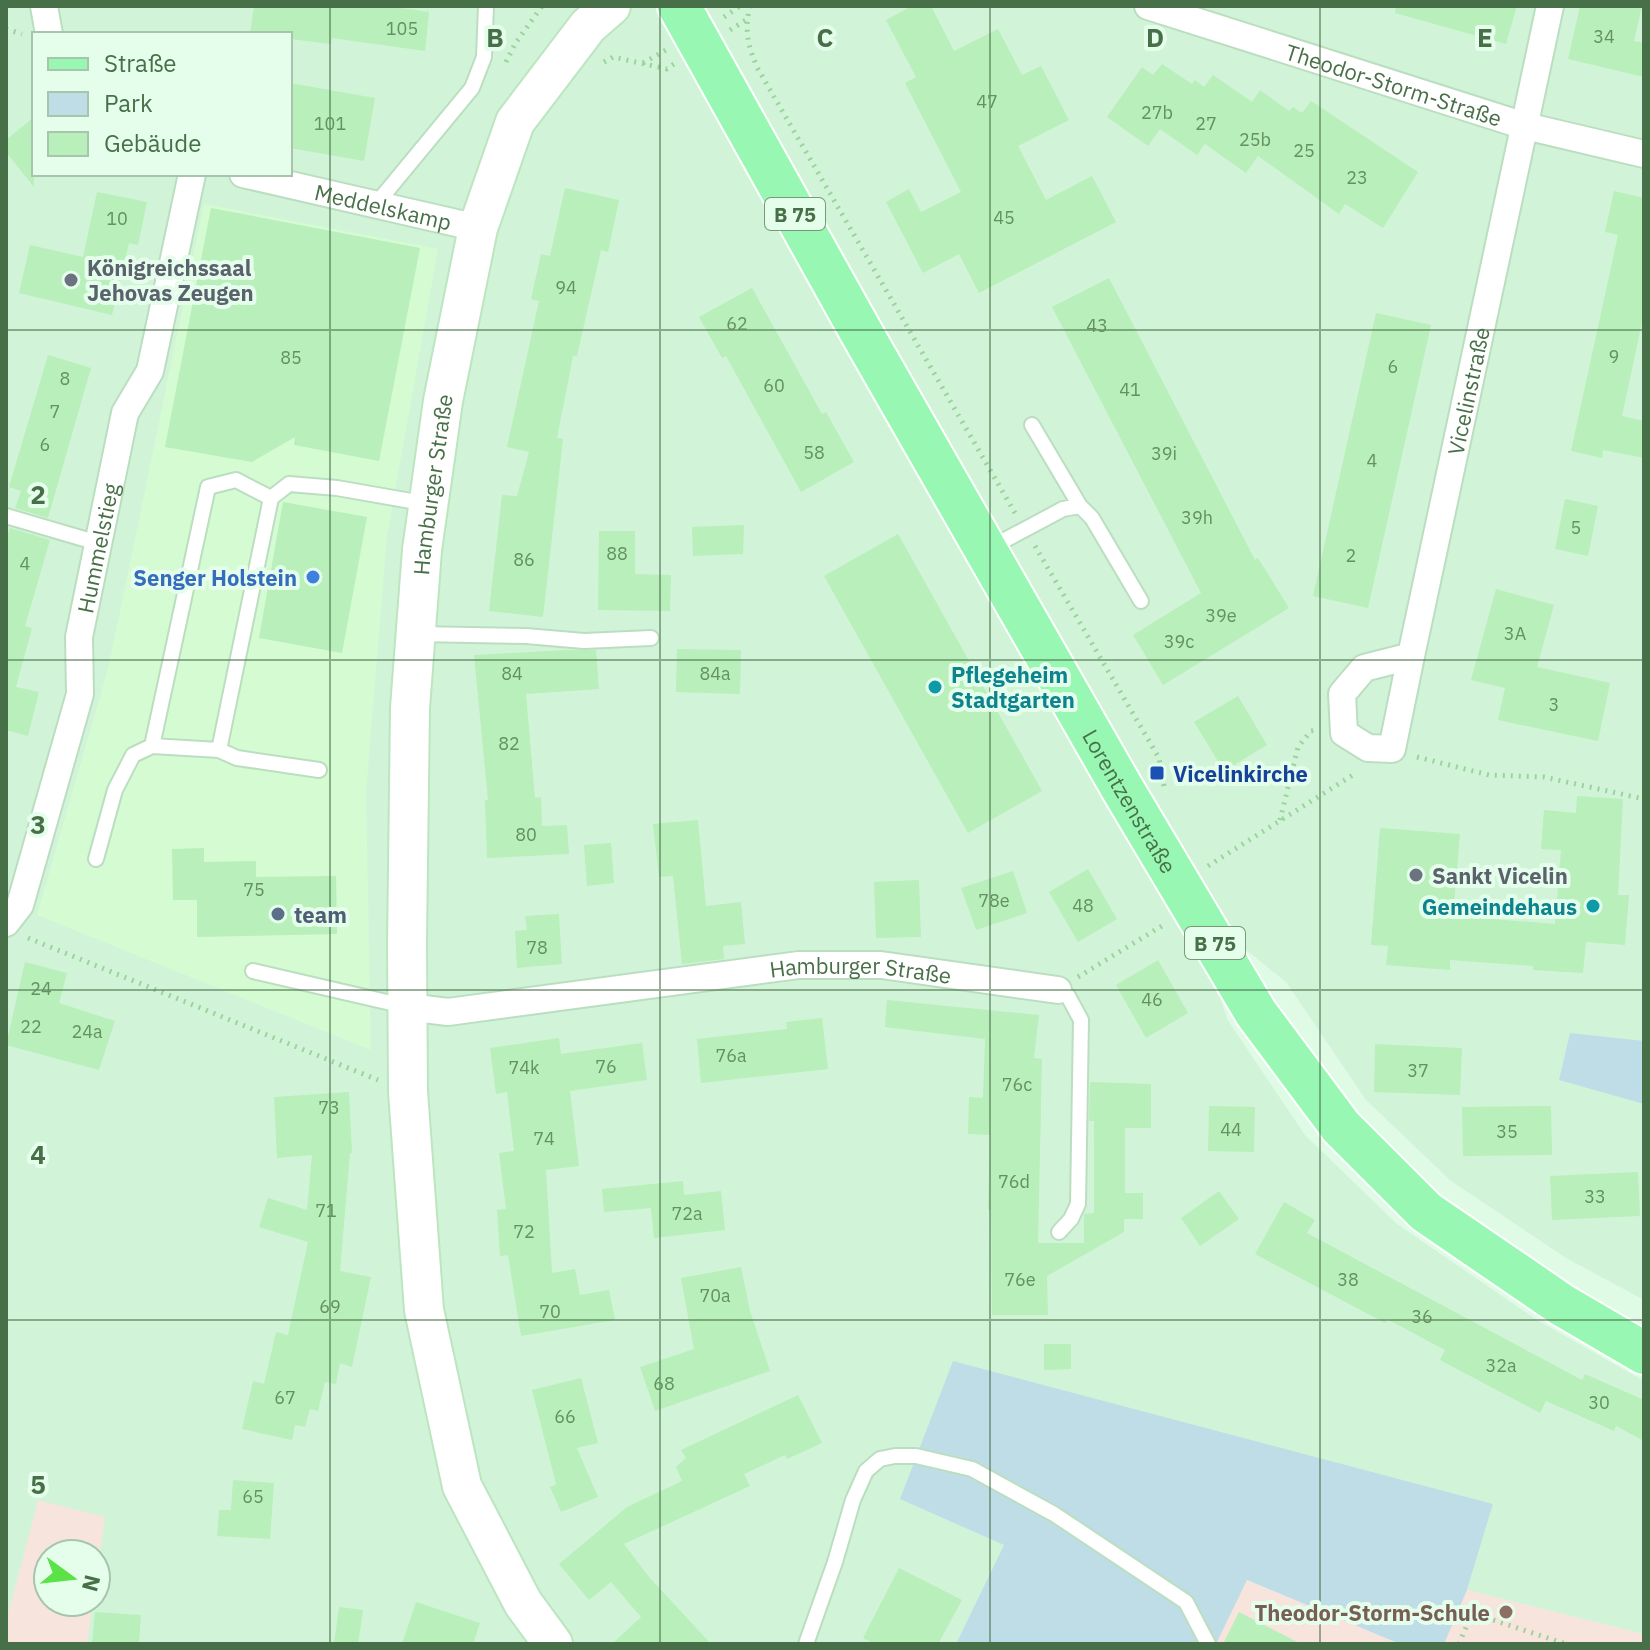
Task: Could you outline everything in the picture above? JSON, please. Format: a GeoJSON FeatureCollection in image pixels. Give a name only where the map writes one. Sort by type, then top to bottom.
{"type":"FeatureCollection","features":[{"type":"Feature","properties":{"kind":"main road","name":"Lorentzenstraße"},"geometry":{"type":"LineString","coordinates":[[679,6],[986,550],[1256,1013],[1341,1127],[1426,1212],[1562,1305],[1644,1353]]}},
{"type":"Feature","properties":{"kind":"street"},"geometry":{"type":"LineString","coordinates":[[44,6],[49,32]]}},
{"type":"Feature","properties":{"kind":"street","name":"Hamburger Straße"},"geometry":{"type":"LineString","coordinates":[[553,1644],[523,1603],[462,1486],[424,1310],[408,1092],[410,708],[422,550],[443,401],[478,228],[515,122],[588,26],[611,6]]}},
{"type":"Feature","properties":{"kind":"street","name":"Vicelinstraße"},"geometry":{"type":"LineString","coordinates":[[1392,749],[1550,6]]}},
{"type":"Feature","properties":{"kind":"street","name":"Theodor-Storm-Straße"},"geometry":{"type":"LineString","coordinates":[[1164,8],[1525,126],[1644,154]]}},
{"type":"Feature","properties":{"kind":"street","name":"Hummelstieg"},"geometry":{"type":"LineString","coordinates":[[13,928],[80,694],[79,637],[125,413],[150,371],[192,176]]}},
{"type":"Feature","properties":{"kind":"street","name":"Meddelskamp"},"geometry":{"type":"LineString","coordinates":[[252,176],[478,228]]}},
{"type":"Feature","properties":{"kind":"street"},"geometry":{"type":"LineString","coordinates":[[1392,749],[1368,748],[1344,733],[1342,694],[1364,668],[1411,656]]}},
{"type":"Feature","properties":{"kind":"street","name":"Hamburger Straße"},"geometry":{"type":"LineString","coordinates":[[408,1007],[448,1012],[799,965],[881,965],[1058,990]]}},
{"type":"Feature","properties":{"kind":"lane"},"geometry":{"type":"LineString","coordinates":[[377,203],[472,88],[484,57],[486,6]]}},
{"type":"Feature","properties":{"kind":"lane"},"geometry":{"type":"LineString","coordinates":[[1032,425],[1141,601]]}},
{"type":"Feature","properties":{"kind":"lane"},"geometry":{"type":"LineString","coordinates":[[152,746],[208,487],[236,480],[271,498]]}},
{"type":"Feature","properties":{"kind":"lane"},"geometry":{"type":"LineString","coordinates":[[219,750],[271,498],[289,484],[337,488],[429,504]]}},
{"type":"Feature","properties":{"kind":"lane"},"geometry":{"type":"LineString","coordinates":[[986,550],[1063,509],[1080,506]]}},
{"type":"Feature","properties":{"kind":"lane"},"geometry":{"type":"LineString","coordinates":[[6,516],[98,543]]}},
{"type":"Feature","properties":{"kind":"lane"},"geometry":{"type":"LineString","coordinates":[[417,634],[526,636],[584,641],[651,638]]}},
{"type":"Feature","properties":{"kind":"lane"},"geometry":{"type":"LineString","coordinates":[[96,859],[115,790],[133,755],[152,746],[219,750],[237,758],[319,770]]}},
{"type":"Feature","properties":{"kind":"lane"},"geometry":{"type":"LineString","coordinates":[[253,971],[408,1007]]}},
{"type":"Feature","properties":{"kind":"lane"},"geometry":{"type":"LineString","coordinates":[[1058,990],[1068,996],[1081,1020],[1078,1204],[1071,1219],[1059,1232]]}},
{"type":"Feature","properties":{"kind":"lane"},"geometry":{"type":"LineString","coordinates":[[806,1644],[853,1500],[866,1471],[880,1459],[916,1456],[972,1469],[1054,1514],[1186,1602],[1208,1644]]}},
{"type":"Feature","properties":{"kind":"path"},"geometry":{"type":"LineString","coordinates":[[750,6],[746,20],[748,47],[758,69],[1159,758],[1167,801]]}},
{"type":"Feature","properties":{"kind":"path"},"geometry":{"type":"LineString","coordinates":[[601,65],[613,57],[667,69]]}},
{"type":"Feature","properties":{"kind":"path"},"geometry":{"type":"LineString","coordinates":[[624,60],[643,63]]}},
{"type":"Feature","properties":{"kind":"path"},"geometry":{"type":"LineString","coordinates":[[1280,821],[1298,747],[1311,731],[1344,726]]}},
{"type":"Feature","properties":{"kind":"path"},"geometry":{"type":"LineString","coordinates":[[1209,866],[1392,749],[1489,775],[1544,777],[1644,799]]}},
{"type":"Feature","properties":{"kind":"path"},"geometry":{"type":"LineString","coordinates":[[1058,990],[1193,906]]}},
{"type":"Feature","properties":{"kind":"path"},"geometry":{"type":"LineString","coordinates":[[13,928],[88,964],[408,1092]]}},
{"type":"Feature","properties":{"kind":"path"},"geometry":{"type":"LineString","coordinates":[[1459,1644],[1472,1613],[1566,1644]]}},
{"type":"Feature","properties":{"kind":"shaded area"},"geometry":{"type":"Polygon","coordinates":[[[6,6],[1644,6],[1644,1300],[1566,1258],[1451,1181],[1366,1100],[1286,982],[1193,908],[1227,1019],[1305,1135],[1397,1224],[1537,1320],[1644,1381],[1644,1634],[1467,1590],[1493,1504],[1005,1545],[956,1644],[6,1644],[6,6]]]}},
{"type":"Feature","properties":{"kind":"shaded area"},"geometry":{"type":"Polygon","coordinates":[[[204,204],[438,249],[387,536],[366,792],[371,1050],[37,915],[109,665],[204,204]]]}},
{"type":"Feature","properties":{"kind":"shaded area"},"geometry":{"type":"Polygon","coordinates":[[[38,1500],[105,1517],[102,1538],[32,1538],[32,1618],[91,1618],[87,1644],[6,1644],[6,1622],[38,1500]]]}},
{"type":"Feature","properties":{"kind":"shaded area","name":"Theodor-Storm-Schule"},"geometry":{"type":"Polygon","coordinates":[[[1246,1580],[1342,1619],[1400,1644],[1216,1644],[1246,1580]]]}},
{"type":"Feature","properties":{"kind":"shaded area","name":"Theodor-Storm-Schule"},"geometry":{"type":"Polygon","coordinates":[[[1467,1590],[1644,1634],[1644,1644],[1444,1644],[1467,1590]]]}},
{"type":"Feature","properties":{"kind":"green space"},"geometry":{"type":"Polygon","coordinates":[[[1570,1033],[1644,1041],[1644,1104],[1559,1080],[1570,1033]]]}},
{"type":"Feature","properties":{"kind":"green space"},"geometry":{"type":"Polygon","coordinates":[[[953,1361],[1493,1504],[1467,1590],[1444,1644],[1400,1644],[1247,1580],[1216,1644],[956,1644],[1004,1545],[900,1499],[953,1361]]]}},
{"type":"Feature","properties":{"kind":"building"},"geometry":{"type":"Polygon","coordinates":[[[254,6],[387,6],[429,12],[425,51],[332,38],[331,44],[292,39],[292,32],[250,32],[254,6]]]}},
{"type":"Feature","properties":{"kind":"building"},"geometry":{"type":"Polygon","coordinates":[[[912,6],[931,6],[954,51],[998,29],[1022,75],[1041,66],[1069,120],[1018,146],[1046,200],[1092,176],[1116,222],[979,293],[959,254],[923,273],[886,202],[909,189],[921,212],[961,192],[905,83],[916,77],[886,20],[912,6]]]}},
{"type":"Feature","properties":{"kind":"building"},"geometry":{"type":"Polygon","coordinates":[[[1396,6],[1517,6],[1506,44],[1395,13],[1396,6]]]}},
{"type":"Feature","properties":{"kind":"building"},"geometry":{"type":"Polygon","coordinates":[[[1580,6],[1642,6],[1634,41],[1644,43],[1644,77],[1568,59],[1580,6]]]}},
{"type":"Feature","properties":{"kind":"building"},"geometry":{"type":"Polygon","coordinates":[[[1162,64],[1192,84],[1195,80],[1204,87],[1213,75],[1252,102],[1260,90],[1289,111],[1293,107],[1302,113],[1311,101],[1418,172],[1383,228],[1345,204],[1339,214],[1258,156],[1246,173],[1205,144],[1197,155],[1160,129],[1148,146],[1107,117],[1142,67],[1153,75],[1162,64]]]}},
{"type":"Feature","properties":{"kind":"building"},"geometry":{"type":"Polygon","coordinates":[[[292,83],[375,98],[364,161],[292,148],[292,83]]]}},
{"type":"Feature","properties":{"kind":"building"},"geometry":{"type":"Polygon","coordinates":[[[32,119],[34,187],[6,152],[6,140],[32,119]]]}},
{"type":"Feature","properties":{"kind":"building"},"geometry":{"type":"Polygon","coordinates":[[[565,188],[619,200],[608,252],[601,250],[577,356],[573,356],[557,438],[563,439],[543,617],[489,611],[502,495],[517,496],[529,452],[507,447],[539,301],[531,299],[541,254],[550,256],[565,188]]]}},
{"type":"Feature","properties":{"kind":"building"},"geometry":{"type":"Polygon","coordinates":[[[1614,191],[1644,198],[1644,313],[1622,416],[1644,421],[1644,458],[1603,450],[1602,458],[1571,451],[1618,235],[1605,232],[1614,191]]]}},
{"type":"Feature","properties":{"kind":"building"},"geometry":{"type":"Polygon","coordinates":[[[97,192],[147,202],[138,245],[129,243],[112,315],[19,293],[30,245],[83,257],[97,192]]]}},
{"type":"Feature","properties":{"kind":"building"},"geometry":{"type":"Polygon","coordinates":[[[211,208],[420,248],[379,461],[294,445],[295,437],[252,462],[165,447],[211,208]]]}},
{"type":"Feature","properties":{"kind":"building"},"geometry":{"type":"Polygon","coordinates":[[[1109,278],[1255,560],[1258,558],[1289,608],[1163,685],[1133,635],[1201,593],[1052,307],[1109,278]]]}},
{"type":"Feature","properties":{"kind":"building"},"geometry":{"type":"Polygon","coordinates":[[[752,288],[822,414],[826,412],[854,462],[801,492],[726,356],[722,358],[699,317],[752,288]]]}},
{"type":"Feature","properties":{"kind":"building"},"geometry":{"type":"Polygon","coordinates":[[[1376,313],[1431,325],[1368,608],[1313,596],[1376,313]]]}},
{"type":"Feature","properties":{"kind":"building"},"geometry":{"type":"Polygon","coordinates":[[[48,355],[91,368],[48,518],[15,508],[21,491],[9,487],[48,355]]]}},
{"type":"Feature","properties":{"kind":"building"},"geometry":{"type":"Polygon","coordinates":[[[1565,499],[1598,506],[1588,556],[1555,549],[1565,499]]]}},
{"type":"Feature","properties":{"kind":"building"},"geometry":{"type":"Polygon","coordinates":[[[283,502],[367,517],[342,653],[259,638],[283,502]]]}},
{"type":"Feature","properties":{"kind":"building"},"geometry":{"type":"Polygon","coordinates":[[[744,525],[743,554],[693,556],[692,527],[744,525]]]}},
{"type":"Feature","properties":{"kind":"building"},"geometry":{"type":"Polygon","coordinates":[[[10,528],[50,540],[25,626],[32,628],[16,687],[39,692],[28,736],[6,730],[6,540],[10,528]]]}},
{"type":"Feature","properties":{"kind":"building"},"geometry":{"type":"Polygon","coordinates":[[[599,531],[635,531],[635,574],[671,575],[670,611],[598,610],[599,531]]]}},
{"type":"Feature","properties":{"kind":"building","name":"Pflegeheim Stadtgarten"},"geometry":{"type":"Polygon","coordinates":[[[898,534],[1042,791],[968,833],[824,576],[898,534]]]}},
{"type":"Feature","properties":{"kind":"building"},"geometry":{"type":"Polygon","coordinates":[[[1496,589],[1554,605],[1537,667],[1610,683],[1598,741],[1498,720],[1505,688],[1471,680],[1496,589]]]}},
{"type":"Feature","properties":{"kind":"building"},"geometry":{"type":"Polygon","coordinates":[[[677,649],[741,650],[740,694],[676,692],[677,649]]]}},
{"type":"Feature","properties":{"kind":"building"},"geometry":{"type":"Polygon","coordinates":[[[596,650],[599,689],[526,694],[535,798],[541,797],[542,826],[567,825],[569,854],[487,858],[485,800],[488,800],[474,655],[596,650]]]}},
{"type":"Feature","properties":{"kind":"building"},"geometry":{"type":"Polygon","coordinates":[[[1238,696],[1267,745],[1224,771],[1194,722],[1238,696]]]}},
{"type":"Feature","properties":{"kind":"building"},"geometry":{"type":"Polygon","coordinates":[[[1577,796],[1623,799],[1618,895],[1629,895],[1625,945],[1586,942],[1583,973],[1450,960],[1450,970],[1386,965],[1388,946],[1371,945],[1380,828],[1460,834],[1453,916],[1555,924],[1561,850],[1541,849],[1544,810],[1576,813],[1577,796]]]}},
{"type":"Feature","properties":{"kind":"building"},"geometry":{"type":"Polygon","coordinates":[[[698,820],[706,906],[741,902],[745,944],[723,946],[724,959],[682,964],[673,876],[659,877],[653,824],[698,820]]]}},
{"type":"Feature","properties":{"kind":"building"},"geometry":{"type":"Polygon","coordinates":[[[611,843],[614,883],[587,886],[584,845],[611,843]]]}},
{"type":"Feature","properties":{"kind":"building"},"geometry":{"type":"Polygon","coordinates":[[[204,848],[204,862],[256,861],[256,877],[336,876],[337,934],[197,937],[197,900],[173,900],[172,849],[204,848]]]}},
{"type":"Feature","properties":{"kind":"building"},"geometry":{"type":"Polygon","coordinates":[[[1088,869],[1117,919],[1078,942],[1049,892],[1088,869]]]}},
{"type":"Feature","properties":{"kind":"building"},"geometry":{"type":"Polygon","coordinates":[[[1013,871],[1027,913],[976,930],[961,888],[1013,871]]]}},
{"type":"Feature","properties":{"kind":"building"},"geometry":{"type":"Polygon","coordinates":[[[919,880],[921,937],[876,938],[874,882],[919,880]]]}},
{"type":"Feature","properties":{"kind":"building"},"geometry":{"type":"Polygon","coordinates":[[[559,914],[562,964],[517,968],[515,931],[527,930],[525,916],[559,914]]]}},
{"type":"Feature","properties":{"kind":"building"},"geometry":{"type":"Polygon","coordinates":[[[1158,960],[1188,1013],[1146,1038],[1116,985],[1158,960]]]}},
{"type":"Feature","properties":{"kind":"building"},"geometry":{"type":"Polygon","coordinates":[[[25,962],[67,973],[59,1003],[115,1021],[99,1070],[6,1045],[25,962]]]}},
{"type":"Feature","properties":{"kind":"building"},"geometry":{"type":"Polygon","coordinates":[[[887,1000],[1039,1015],[1034,1058],[1042,1059],[1038,1243],[1084,1243],[1084,1214],[1094,1213],[1094,1121],[1089,1121],[1090,1082],[1151,1084],[1151,1128],[1125,1128],[1125,1193],[1143,1193],[1143,1219],[1124,1219],[1124,1232],[1047,1276],[1048,1315],[992,1315],[991,1210],[988,1209],[990,1135],[968,1134],[969,1097],[983,1098],[985,1039],[885,1027],[887,1000]]]}},
{"type":"Feature","properties":{"kind":"building"},"geometry":{"type":"Polygon","coordinates":[[[822,1018],[828,1069],[701,1083],[697,1039],[787,1029],[786,1022],[822,1018]]]}},
{"type":"Feature","properties":{"kind":"building"},"geometry":{"type":"Polygon","coordinates":[[[559,1038],[561,1054],[642,1043],[647,1080],[570,1091],[579,1166],[546,1170],[552,1273],[575,1269],[580,1295],[609,1290],[615,1320],[521,1336],[508,1255],[500,1256],[497,1210],[506,1209],[499,1153],[514,1151],[507,1092],[496,1094],[490,1048],[559,1038]]]}},
{"type":"Feature","properties":{"kind":"building"},"geometry":{"type":"Polygon","coordinates":[[[1375,1044],[1462,1048],[1460,1095],[1374,1092],[1375,1044]]]}},
{"type":"Feature","properties":{"kind":"building"},"geometry":{"type":"Polygon","coordinates":[[[349,1092],[352,1153],[340,1271],[371,1277],[352,1367],[340,1363],[336,1384],[325,1382],[318,1411],[310,1409],[305,1427],[295,1425],[292,1440],[242,1429],[253,1381],[264,1384],[276,1332],[288,1335],[308,1242],[259,1227],[268,1198],[307,1210],[312,1155],[277,1158],[274,1097],[349,1092]]]}},
{"type":"Feature","properties":{"kind":"building"},"geometry":{"type":"Polygon","coordinates":[[[1209,1106],[1255,1107],[1254,1152],[1208,1151],[1209,1106]]]}},
{"type":"Feature","properties":{"kind":"building"},"geometry":{"type":"Polygon","coordinates":[[[1551,1106],[1552,1155],[1463,1156],[1462,1107],[1551,1106]]]}},
{"type":"Feature","properties":{"kind":"building"},"geometry":{"type":"Polygon","coordinates":[[[1638,1172],[1640,1216],[1552,1220],[1550,1176],[1638,1172]]]}},
{"type":"Feature","properties":{"kind":"building"},"geometry":{"type":"Polygon","coordinates":[[[683,1181],[684,1195],[721,1191],[725,1230],[654,1238],[651,1208],[604,1212],[602,1189],[683,1181]]]}},
{"type":"Feature","properties":{"kind":"building"},"geometry":{"type":"Polygon","coordinates":[[[1219,1191],[1239,1219],[1200,1246],[1181,1218],[1219,1191]]]}},
{"type":"Feature","properties":{"kind":"building"},"geometry":{"type":"Polygon","coordinates":[[[1284,1202],[1315,1220],[1307,1233],[1582,1380],[1585,1374],[1644,1400],[1644,1441],[1616,1426],[1614,1431],[1546,1401],[1540,1413],[1440,1360],[1445,1350],[1387,1319],[1385,1323],[1255,1254],[1284,1202]]]}},
{"type":"Feature","properties":{"kind":"building"},"geometry":{"type":"Polygon","coordinates":[[[741,1267],[750,1311],[770,1371],[655,1411],[640,1367],[694,1349],[681,1278],[741,1267]]]}},
{"type":"Feature","properties":{"kind":"building"},"geometry":{"type":"Polygon","coordinates":[[[1044,1344],[1071,1344],[1071,1369],[1044,1370],[1044,1344]]]}},
{"type":"Feature","properties":{"kind":"building"},"geometry":{"type":"Polygon","coordinates":[[[581,1378],[598,1443],[577,1448],[598,1497],[561,1512],[550,1487],[556,1484],[532,1390],[581,1378]]]}},
{"type":"Feature","properties":{"kind":"building"},"geometry":{"type":"Polygon","coordinates":[[[798,1395],[822,1443],[787,1459],[785,1455],[744,1474],[750,1486],[624,1544],[649,1577],[711,1644],[612,1644],[641,1617],[611,1582],[589,1600],[559,1564],[627,1507],[682,1481],[676,1467],[686,1458],[681,1450],[798,1395]]]}},
{"type":"Feature","properties":{"kind":"building"},"geometry":{"type":"Polygon","coordinates":[[[233,1480],[274,1483],[270,1539],[217,1536],[219,1510],[231,1510],[233,1480]]]}},
{"type":"Feature","properties":{"kind":"building"},"geometry":{"type":"Polygon","coordinates":[[[899,1568],[962,1600],[938,1644],[875,1644],[863,1638],[899,1568]]]}},
{"type":"Feature","properties":{"kind":"building"},"geometry":{"type":"Polygon","coordinates":[[[416,1602],[480,1623],[473,1644],[402,1644],[416,1602]]]}},
{"type":"Feature","properties":{"kind":"building"},"geometry":{"type":"Polygon","coordinates":[[[339,1607],[363,1610],[358,1644],[334,1644],[339,1607]]]}},
{"type":"Feature","properties":{"kind":"building"},"geometry":{"type":"Polygon","coordinates":[[[1239,1612],[1301,1644],[1223,1644],[1239,1612]]]}},
{"type":"Feature","properties":{"kind":"building"},"geometry":{"type":"Polygon","coordinates":[[[112,1613],[141,1615],[139,1644],[92,1644],[94,1618],[112,1618],[112,1613]]]}},
{"type":"Feature","properties":{"kind":"place","name":"Königreichssaal Jehovas Zeugen"},"geometry":{"type":"Point","coordinates":[71,280]}},
{"type":"Feature","properties":{"kind":"place","name":"Senger Holstein"},"geometry":{"type":"Point","coordinates":[313,577]}},
{"type":"Feature","properties":{"kind":"place","name":"Pflegeheim Stadtgarten"},"geometry":{"type":"Point","coordinates":[935,687]}},
{"type":"Feature","properties":{"kind":"place","name":"Vicelinkirche"},"geometry":{"type":"Point","coordinates":[1157,773]}},
{"type":"Feature","properties":{"kind":"place","name":"Sankt Vicelin"},"geometry":{"type":"Point","coordinates":[1416,875]}},
{"type":"Feature","properties":{"kind":"place","name":"Gemeindehaus"},"geometry":{"type":"Point","coordinates":[1593,906]}},
{"type":"Feature","properties":{"kind":"place","name":"team"},"geometry":{"type":"Point","coordinates":[278,914]}},
{"type":"Feature","properties":{"kind":"place","name":"Theodor-Storm-Schule"},"geometry":{"type":"Point","coordinates":[1506,1612]}}]}
